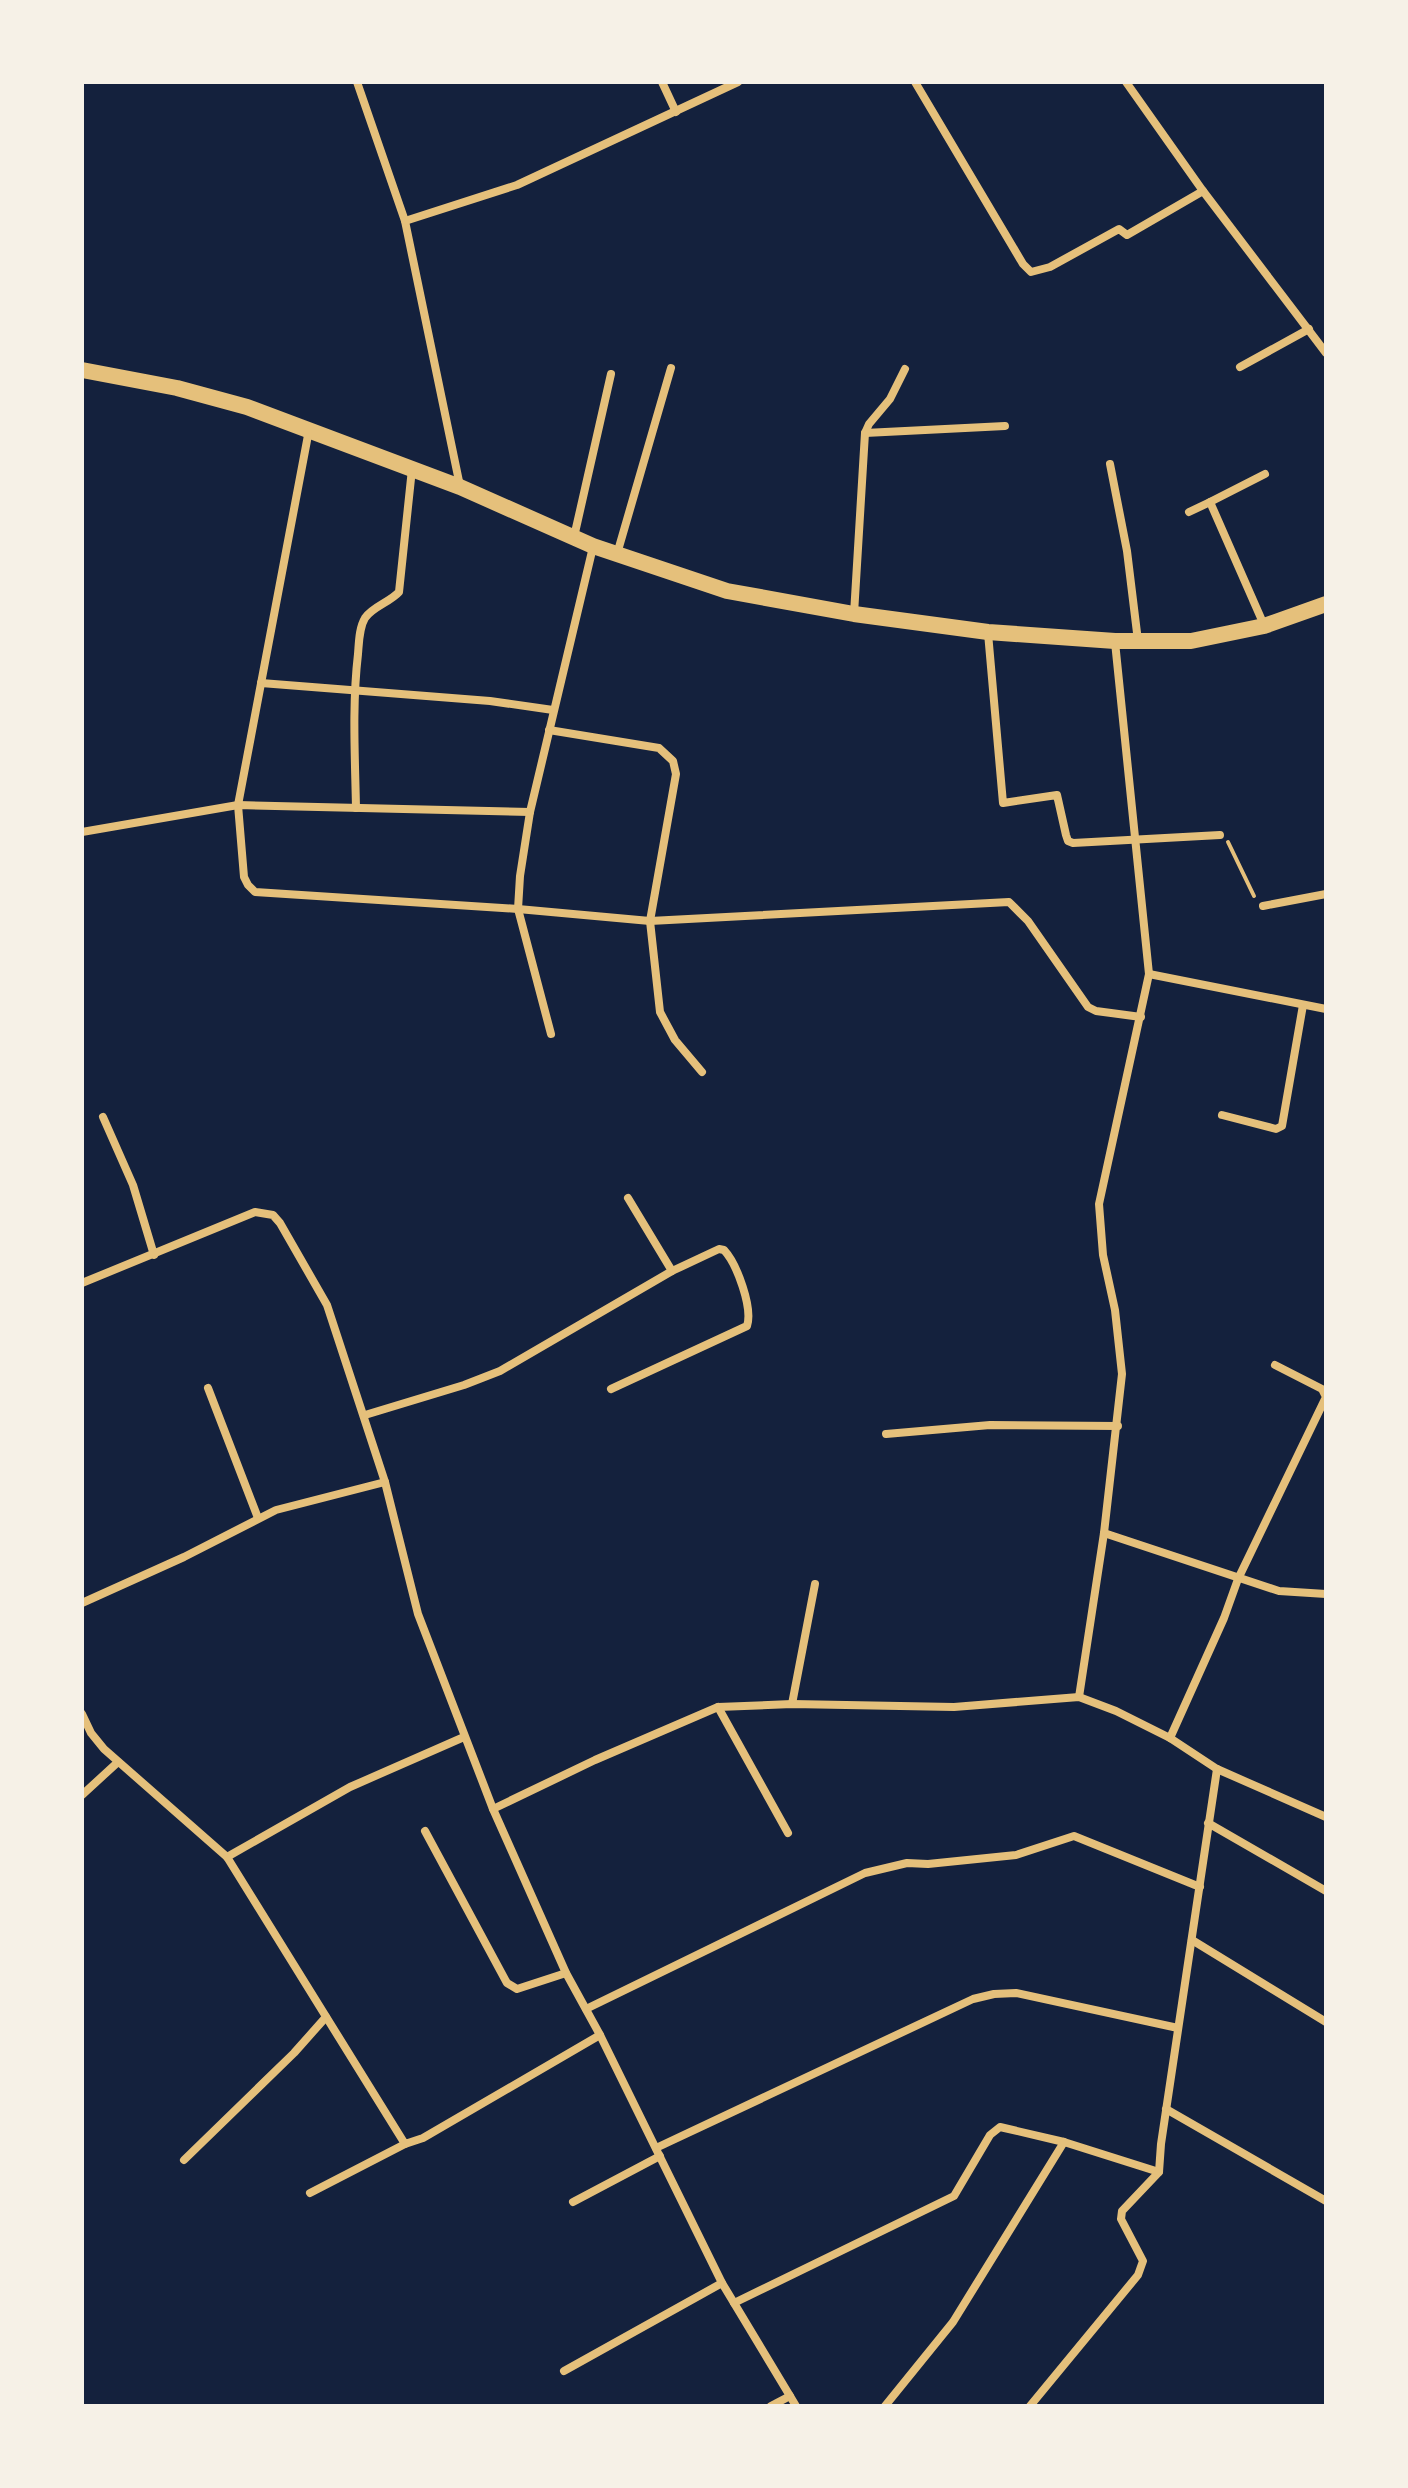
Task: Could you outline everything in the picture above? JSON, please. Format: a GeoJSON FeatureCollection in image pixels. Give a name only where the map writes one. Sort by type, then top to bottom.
{"type":"FeatureCollection","features":[{"type":"Feature","properties":{"kind":"highway"},"geometry":{"type":"LineString","coordinates":[[82,370],[177,388],[247,407],[460,487],[593,546],[727,591],[854,614],[988,632],[1115,641],[1191,641],[1264,626],[1326,604]]}},
{"type":"Feature","properties":{"kind":"street"},"geometry":{"type":"LineString","coordinates":[[357,82],[405,221],[460,487]]}},
{"type":"Feature","properties":{"kind":"street"},"geometry":{"type":"LineString","coordinates":[[662,82],[676,112]]}},
{"type":"Feature","properties":{"kind":"street"},"geometry":{"type":"LineString","coordinates":[[405,221],[517,185],[738,82]]}},
{"type":"Feature","properties":{"kind":"street"},"geometry":{"type":"LineString","coordinates":[[915,82],[1023,264],[1031,272],[1050,267],[1119,229],[1127,235],[1203,191]]}},
{"type":"Feature","properties":{"kind":"street"},"geometry":{"type":"LineString","coordinates":[[1126,82],[1203,191],[1326,353]]}},
{"type":"Feature","properties":{"kind":"street"},"geometry":{"type":"LineString","coordinates":[[1240,367],[1309,329]]}},
{"type":"Feature","properties":{"kind":"street"},"geometry":{"type":"LineString","coordinates":[[617,554],[671,368]]}},
{"type":"Feature","properties":{"kind":"street"},"geometry":{"type":"LineString","coordinates":[[854,614],[865,433],[890,399],[905,369]]}},
{"type":"Feature","properties":{"kind":"street"},"geometry":{"type":"LineString","coordinates":[[573,537],[611,374]]}},
{"type":"Feature","properties":{"kind":"street"},"geometry":{"type":"LineString","coordinates":[[865,433],[1005,426]]}},
{"type":"Feature","properties":{"kind":"street"},"geometry":{"type":"LineString","coordinates":[[309,429],[238,805],[244,877],[255,892],[650,921],[1009,902],[1028,921],[1088,1007],[1096,1011],[1141,1017]]}},
{"type":"Feature","properties":{"kind":"street"},"geometry":{"type":"LineString","coordinates":[[1110,464],[1127,551],[1138,641]]}},
{"type":"Feature","properties":{"kind":"street"},"geometry":{"type":"LineString","coordinates":[[356,808],[354,690],[363,620],[399,592],[412,469]]}},
{"type":"Feature","properties":{"kind":"street"},"geometry":{"type":"LineString","coordinates":[[1189,512],[1265,474]]}},
{"type":"Feature","properties":{"kind":"street"},"geometry":{"type":"LineString","coordinates":[[1210,502],[1264,626]]}},
{"type":"Feature","properties":{"kind":"street"},"geometry":{"type":"LineString","coordinates":[[551,1034],[518,909],[520,876],[530,812],[593,546]]}},
{"type":"Feature","properties":{"kind":"street"},"geometry":{"type":"LineString","coordinates":[[988,632],[1003,803],[1057,795],[1068,841],[1220,835]]}},
{"type":"Feature","properties":{"kind":"street"},"geometry":{"type":"LineString","coordinates":[[1079,1697],[1104,1533],[1122,1374],[1120,1342],[1103,1255],[1099,1204],[1149,974],[1115,641]]}},
{"type":"Feature","properties":{"kind":"street"},"geometry":{"type":"LineString","coordinates":[[261,683],[490,701],[553,710]]}},
{"type":"Feature","properties":{"kind":"street"},"geometry":{"type":"LineString","coordinates":[[549,730],[659,748],[673,761],[676,774],[650,921],[660,1012],[675,1040],[702,1072]]}},
{"type":"Feature","properties":{"kind":"street"},"geometry":{"type":"LineString","coordinates":[[82,832],[238,805],[530,812]]}},
{"type":"Feature","properties":{"kind":"street"},"geometry":{"type":"LineString","coordinates":[[1263,906],[1326,894]]}},
{"type":"Feature","properties":{"kind":"street"},"geometry":{"type":"LineString","coordinates":[[1149,974],[1326,1009]]}},
{"type":"Feature","properties":{"kind":"street"},"geometry":{"type":"LineString","coordinates":[[1222,1115],[1276,1129],[1282,1126],[1303,1005]]}},
{"type":"Feature","properties":{"kind":"street"},"geometry":{"type":"LineString","coordinates":[[103,1117],[133,1185],[154,1255]]}},
{"type":"Feature","properties":{"kind":"street"},"geometry":{"type":"LineString","coordinates":[[628,1198],[672,1271]]}},
{"type":"Feature","properties":{"kind":"street"},"geometry":{"type":"LineString","coordinates":[[82,1283],[234,1219],[255,1212],[273,1215],[327,1305],[385,1482],[418,1614],[493,1809],[566,1973],[600,2035],[722,2283],[796,2406]]}},
{"type":"Feature","properties":{"kind":"street"},"geometry":{"type":"LineString","coordinates":[[365,1415],[500,1371],[672,1271],[719,1249],[724,1250],[732,1261],[748,1304],[750,1317],[747,1326],[611,1389]]}},
{"type":"Feature","properties":{"kind":"street"},"geometry":{"type":"LineString","coordinates":[[1170,1738],[1224,1618],[1238,1579],[1326,1397],[1322,1389],[1275,1365]]}},
{"type":"Feature","properties":{"kind":"street"},"geometry":{"type":"LineString","coordinates":[[208,1388],[258,1518]]}},
{"type":"Feature","properties":{"kind":"street"},"geometry":{"type":"LineString","coordinates":[[886,1434],[990,1425],[1118,1426]]}},
{"type":"Feature","properties":{"kind":"street"},"geometry":{"type":"LineString","coordinates":[[82,1603],[184,1557],[258,1518],[301,1502],[385,1482]]}},
{"type":"Feature","properties":{"kind":"street"},"geometry":{"type":"LineString","coordinates":[[1104,1533],[1279,1591],[1326,1594]]}},
{"type":"Feature","properties":{"kind":"street"},"geometry":{"type":"LineString","coordinates":[[792,1704],[815,1584]]}},
{"type":"Feature","properties":{"kind":"street"},"geometry":{"type":"LineString","coordinates":[[493,1809],[595,1760],[718,1707],[792,1704],[954,1707],[1079,1697],[1116,1711],[1170,1738],[1217,1769],[1326,1817]]}},
{"type":"Feature","properties":{"kind":"street"},"geometry":{"type":"LineString","coordinates":[[718,1707],[788,1833]]}},
{"type":"Feature","properties":{"kind":"street"},"geometry":{"type":"LineString","coordinates":[[82,1714],[97,1742],[227,1857],[405,2144]]}},
{"type":"Feature","properties":{"kind":"street"},"geometry":{"type":"LineString","coordinates":[[227,1857],[350,1787],[464,1737]]}},
{"type":"Feature","properties":{"kind":"street"},"geometry":{"type":"LineString","coordinates":[[82,1795],[118,1762]]}},
{"type":"Feature","properties":{"kind":"street"},"geometry":{"type":"LineString","coordinates":[[1030,2406],[1138,2275],[1143,2261],[1121,2219],[1122,2211],[1159,2172],[1217,1769]]}},
{"type":"Feature","properties":{"kind":"street"},"geometry":{"type":"LineString","coordinates":[[1208,1823],[1326,1891]]}},
{"type":"Feature","properties":{"kind":"street"},"geometry":{"type":"LineString","coordinates":[[425,1831],[507,1983],[517,1989],[566,1973]]}},
{"type":"Feature","properties":{"kind":"street"},"geometry":{"type":"LineString","coordinates":[[586,2009],[865,1873],[896,1865],[1016,1855],[1074,1836],[1200,1887]]}},
{"type":"Feature","properties":{"kind":"street"},"geometry":{"type":"LineString","coordinates":[[1192,1940],[1326,2022]]}},
{"type":"Feature","properties":{"kind":"street"},"geometry":{"type":"LineString","coordinates":[[573,2202],[658,2152],[973,1999],[1016,1993],[1178,2028]]}},
{"type":"Feature","properties":{"kind":"street"},"geometry":{"type":"LineString","coordinates":[[184,2160],[294,2053],[326,2017]]}},
{"type":"Feature","properties":{"kind":"street"},"geometry":{"type":"LineString","coordinates":[[310,2193],[405,2144],[423,2138],[600,2035]]}},
{"type":"Feature","properties":{"kind":"street"},"geometry":{"type":"LineString","coordinates":[[1166,2109],[1326,2201]]}},
{"type":"Feature","properties":{"kind":"street"},"geometry":{"type":"LineString","coordinates":[[734,2303],[954,2196],[990,2135],[1000,2127],[1064,2142],[1159,2172]]}},
{"type":"Feature","properties":{"kind":"street"},"geometry":{"type":"LineString","coordinates":[[885,2406],[953,2322],[1064,2142]]}},
{"type":"Feature","properties":{"kind":"street"},"geometry":{"type":"LineString","coordinates":[[564,2371],[722,2283]]}},
{"type":"Feature","properties":{"kind":"street"},"geometry":{"type":"LineString","coordinates":[[771,2406],[790,2396]]}},
{"type":"Feature","properties":{"kind":"path"},"geometry":{"type":"LineString","coordinates":[[1220,835],[1226,838],[1257,901],[1263,906]]}}]}
